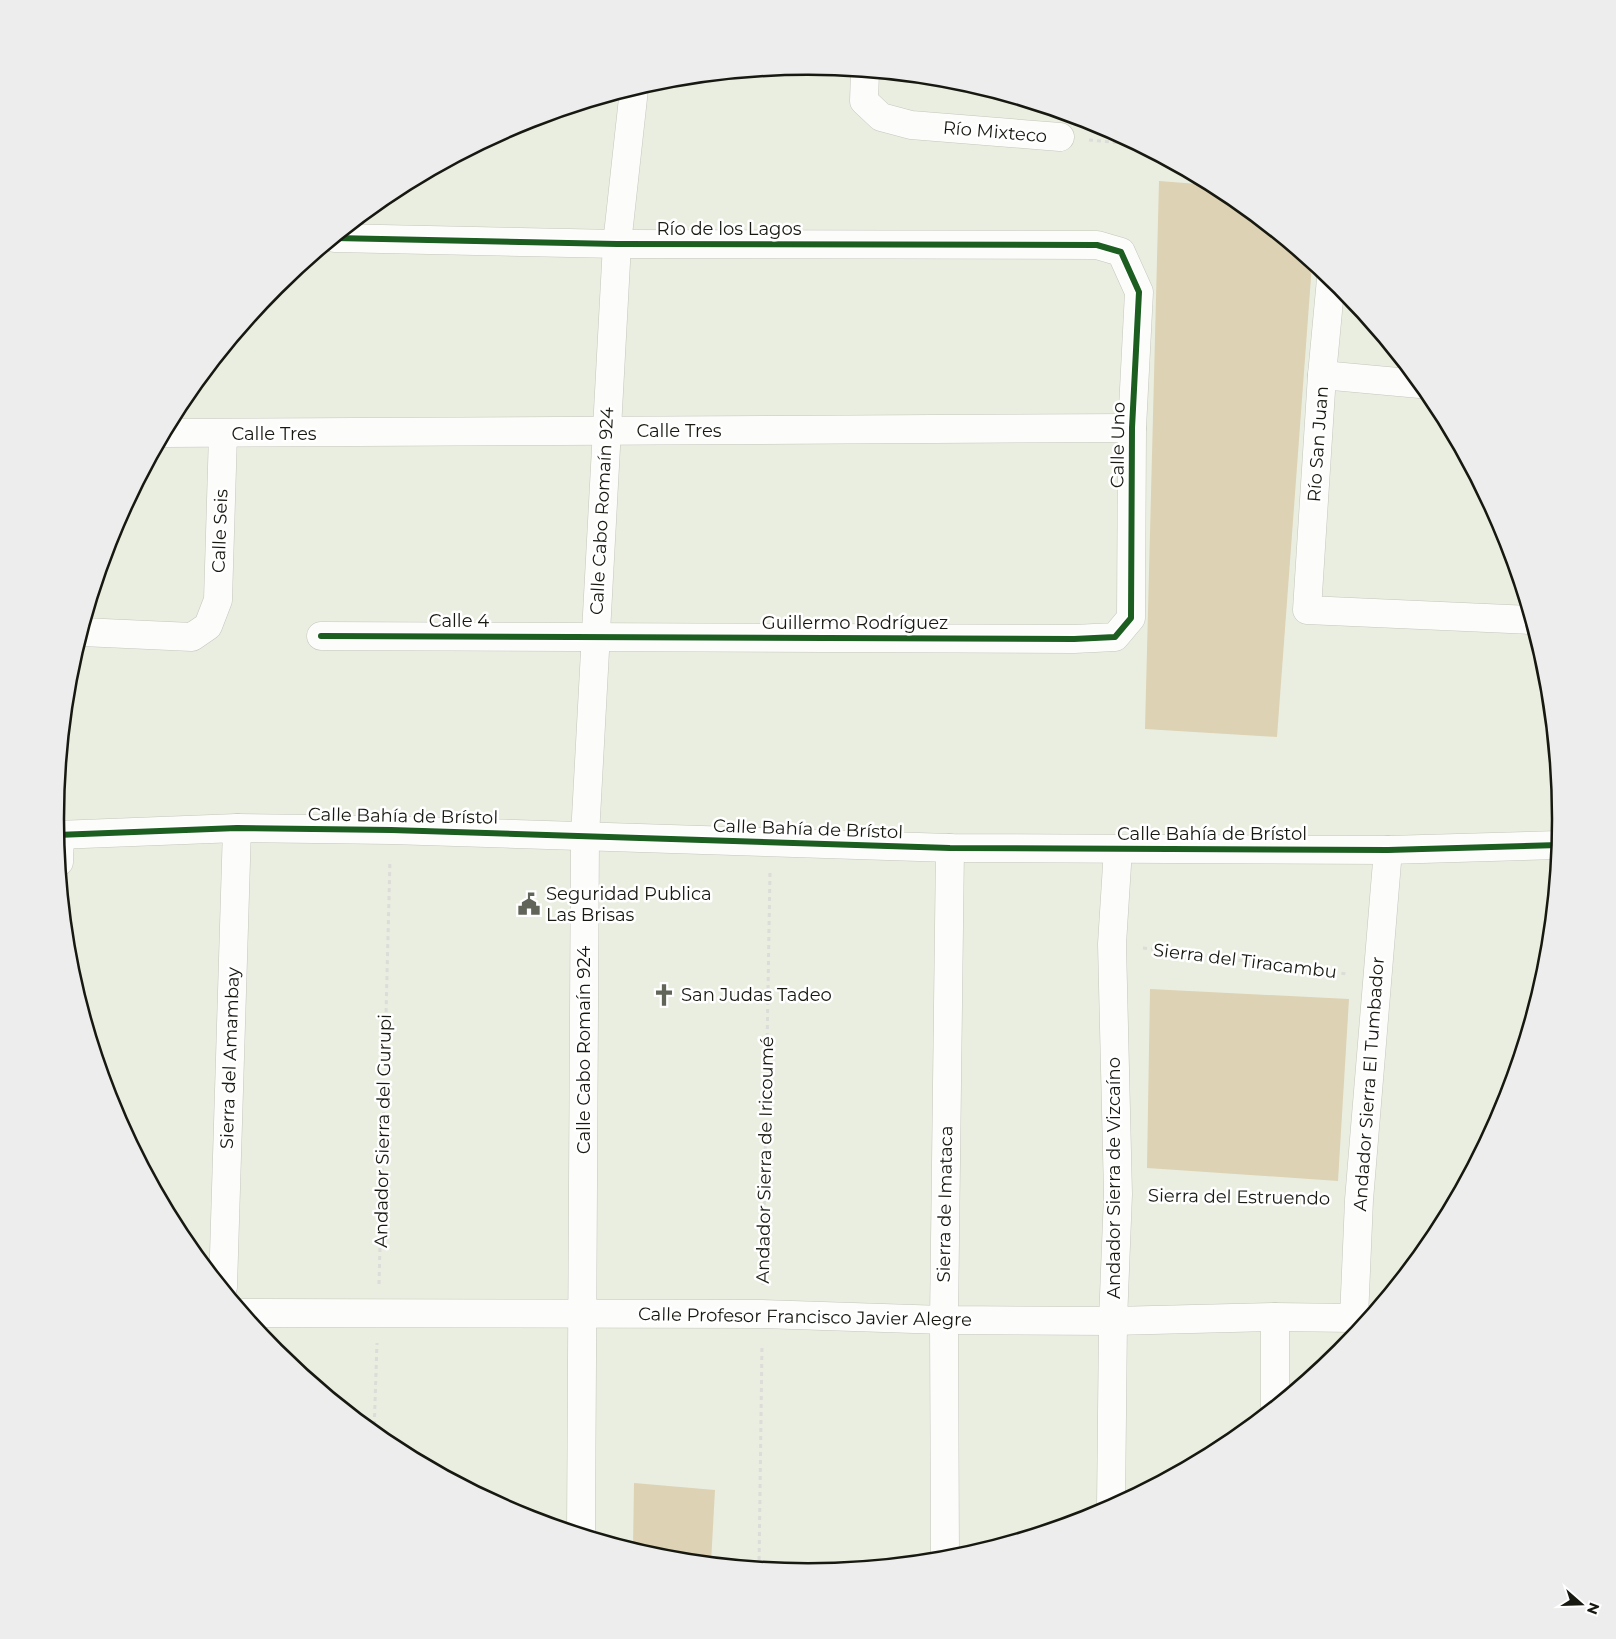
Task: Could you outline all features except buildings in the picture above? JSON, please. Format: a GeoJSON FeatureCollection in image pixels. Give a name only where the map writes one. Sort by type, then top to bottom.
{"type":"FeatureCollection","features":[{"type":"Feature","properties":{"kind":"street","name":"Río Mixteco"},"geometry":{"type":"LineString","coordinates":[[865,78],[864,101],[880,117],[911,125],[1060,138]]}},
{"type":"Feature","properties":{"kind":"street","name":"Calle Cabo Romaín 924"},"geometry":{"type":"LineString","coordinates":[[581,1528],[585,836],[617,244],[633,97]]}},
{"type":"Feature","properties":{"kind":"street","name":"Río de los Lagos"},"geometry":{"type":"LineString","coordinates":[[344,238],[617,244],[1096,245],[1121,252]]}},
{"type":"Feature","properties":{"kind":"street","name":"Calle Uno"},"geometry":{"type":"LineString","coordinates":[[1115,637],[1131,618],[1132,428],[1139,292],[1121,252]]}},
{"type":"Feature","properties":{"kind":"street","name":"Río San Juan"},"geometry":{"type":"LineString","coordinates":[[1330,289],[1322,375],[1307,610],[1525,620]]}},
{"type":"Feature","properties":{"kind":"street"},"geometry":{"type":"LineString","coordinates":[[1322,375],[1410,383]]}},
{"type":"Feature","properties":{"kind":"street","name":"Calle Tres"},"geometry":{"type":"LineString","coordinates":[[172,433],[1132,428]]}},
{"type":"Feature","properties":{"kind":"street","name":"Calle Seis"},"geometry":{"type":"LineString","coordinates":[[88,632],[192,637],[208,626],[218,600],[223,434]]}},
{"type":"Feature","properties":{"kind":"street","name":"Calle 4"},"geometry":{"type":"LineString","coordinates":[[321,636],[596,636]]}},
{"type":"Feature","properties":{"kind":"street","name":"Guillermo Rodríguez"},"geometry":{"type":"LineString","coordinates":[[596,636],[1074,640],[1115,637]]}},
{"type":"Feature","properties":{"kind":"street","name":"Calle Bahía de Brístol"},"geometry":{"type":"LineString","coordinates":[[64,835],[237,828],[391,830],[950,848],[1388,850],[1551,845]]}},
{"type":"Feature","properties":{"kind":"street","name":"Sierra del Amambay"},"geometry":{"type":"LineString","coordinates":[[222,1278],[237,828]]}},
{"type":"Feature","properties":{"kind":"street","name":"Sierra de Imataca"},"geometry":{"type":"LineString","coordinates":[[945,1550],[944,1320],[950,848]]}},
{"type":"Feature","properties":{"kind":"street","name":"Andador Sierra de Vizcaíno"},"geometry":{"type":"LineString","coordinates":[[1111,1499],[1113,1321],[1118,1194],[1112,944],[1118,849]]}},
{"type":"Feature","properties":{"kind":"street","name":"Andador Sierra El Tumbador"},"geometry":{"type":"LineString","coordinates":[[1360,1318],[1359,1200],[1388,850]]}},
{"type":"Feature","properties":{"kind":"street","name":"Calle Profesor Francisco Javier Alegre"},"geometry":{"type":"LineString","coordinates":[[251,1313],[762,1314],[944,1320],[1113,1321],[1275,1317],[1360,1319]]}},
{"type":"Feature","properties":{"kind":"street"},"geometry":{"type":"LineString","coordinates":[[1275,1317],[1275,1399]]}},
{"type":"Feature","properties":{"kind":"shaded area"},"geometry":{"type":"Polygon","coordinates":[[[1159,181],[1194,184],[1261,229],[1311,272],[1277,737],[1145,729],[1159,181]]]}},
{"type":"Feature","properties":{"kind":"shaded area"},"geometry":{"type":"Polygon","coordinates":[[[1150,989],[1349,999],[1338,1181],[1147,1168],[1150,989]]]}},
{"type":"Feature","properties":{"kind":"shaded area"},"geometry":{"type":"Polygon","coordinates":[[[634,1483],[715,1490],[711,1557],[633,1542],[634,1483]]]}},
{"type":"Feature","properties":{"kind":"cycle path"},"geometry":{"type":"LineString","coordinates":[[321,636],[1074,639],[1115,637],[1131,618],[1132,428],[1139,292],[1121,252],[1097,245],[617,244],[344,238]]}},
{"type":"Feature","properties":{"kind":"cycle path"},"geometry":{"type":"LineString","coordinates":[[64,835],[237,828],[391,830],[950,848],[1388,850],[1551,845]]}},
{"type":"Feature","properties":{"kind":"place","name":"Seguridad Publica Las Brisas"},"geometry":{"type":"Point","coordinates":[529,904]}},
{"type":"Feature","properties":{"kind":"place","name":"San Judas Tadeo"},"geometry":{"type":"Point","coordinates":[664,995]}}]}
